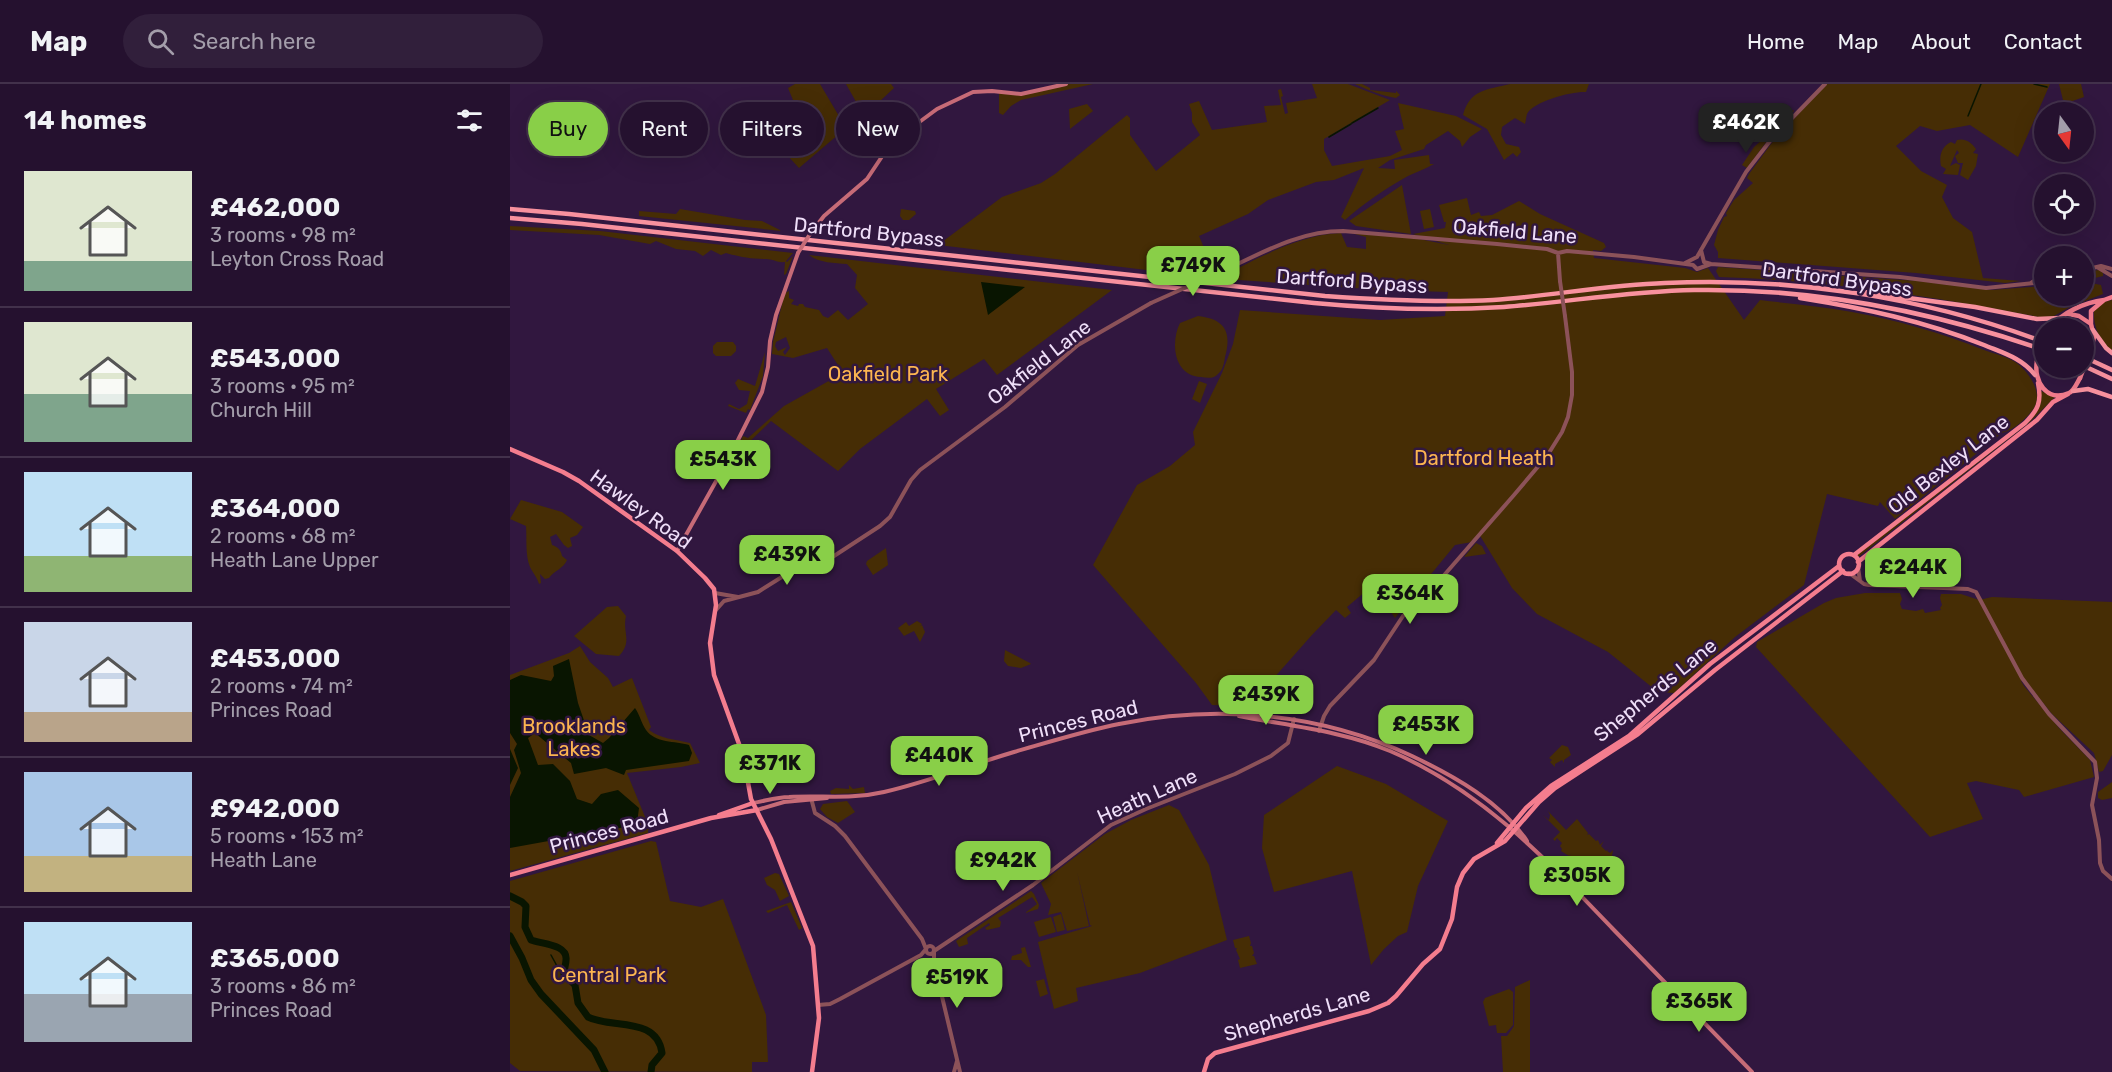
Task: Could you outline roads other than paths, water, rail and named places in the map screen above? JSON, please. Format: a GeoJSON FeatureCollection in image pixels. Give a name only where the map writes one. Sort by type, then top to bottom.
{"type":"FeatureCollection","features":[{"type":"Feature","properties":{"kind":"highway","name":"Dartford Bypass"},"geometry":{"type":"LineString","coordinates":[[510,209],[1375,300],[1436,302],[1493,300],[1665,283],[1765,283],[1878,296],[1984,321],[2034,338]]}},
{"type":"Feature","properties":{"kind":"highway","name":"Dartford Bypass"},"geometry":{"type":"LineString","coordinates":[[510,218],[1380,309],[1482,308],[1665,291],[1765,292],[1886,306],[1965,325],[2034,347]]}},
{"type":"Feature","properties":{"kind":"highway"},"geometry":{"type":"LineString","coordinates":[[1820,288],[1892,294],[2034,318]]}},
{"type":"Feature","properties":{"kind":"highway"},"geometry":{"type":"LineString","coordinates":[[1765,292],[1894,315],[1925,324],[2021,361],[2034,374]]}},
{"type":"Feature","properties":{"kind":"highway"},"geometry":{"type":"LineString","coordinates":[[2094,331],[2112,353]]}},
{"type":"Feature","properties":{"kind":"highway"},"geometry":{"type":"LineString","coordinates":[[2094,362],[2112,370]]}},
{"type":"Feature","properties":{"kind":"highway"},"geometry":{"type":"LineString","coordinates":[[2094,371],[2112,379]]}},
{"type":"Feature","properties":{"kind":"highway"},"geometry":{"type":"LineString","coordinates":[[2070,392],[2088,389],[2112,397]]}},
{"type":"Feature","properties":{"kind":"main road"},"geometry":{"type":"LineString","coordinates":[[677,551],[724,467],[762,392],[768,368],[772,329],[788,277],[798,253],[810,234],[825,216],[867,179],[891,143],[937,109],[973,92],[1021,94],[1066,84]]}},
{"type":"Feature","properties":{"kind":"main road"},"geometry":{"type":"LineString","coordinates":[[2091,318],[2091,311],[2112,292]]}},
{"type":"Feature","properties":{"kind":"main road"},"geometry":{"type":"LineString","coordinates":[[2060,318],[2108,298]]}},
{"type":"Feature","properties":{"kind":"main road"},"geometry":{"type":"LineString","coordinates":[[2069,314],[2084,318]]}},
{"type":"Feature","properties":{"kind":"main road"},"geometry":{"type":"LineString","coordinates":[[2036,378],[2038,384],[2050,393],[2058,395],[2070,392]]}},
{"type":"Feature","properties":{"kind":"main road"},"geometry":{"type":"LineString","coordinates":[[1839,566],[1843,571],[1849,573],[2037,420],[2053,402],[2070,392],[2080,378]]}},
{"type":"Feature","properties":{"kind":"main road","name":"Old Bexley Lane"},"geometry":{"type":"LineString","coordinates":[[1854,555],[2025,423],[2036,412],[2040,403],[2038,384]]}},
{"type":"Feature","properties":{"kind":"main road","name":"Hawley Road"},"geometry":{"type":"LineString","coordinates":[[510,449],[579,481],[677,551],[710,583],[716,596]]}},
{"type":"Feature","properties":{"kind":"main road","name":"Shepherds Lane"},"geometry":{"type":"LineString","coordinates":[[1204,1072],[1208,1059],[1215,1053],[1369,1011],[1388,1003],[1440,949],[1449,930],[1457,888],[1463,873],[1474,859],[1497,843],[1505,841],[1513,827],[1551,786],[1629,735],[1710,664],[1839,566],[1840,559],[1845,555],[1854,555]]}},
{"type":"Feature","properties":{"kind":"main road"},"geometry":{"type":"LineString","coordinates":[[1854,555],[1858,565]]}},
{"type":"Feature","properties":{"kind":"main road","name":"Shepherds Lane"},"geometry":{"type":"LineString","coordinates":[[1513,827],[1549,793],[1638,734],[1714,670],[1843,571]]}},
{"type":"Feature","properties":{"kind":"main road"},"geometry":{"type":"LineString","coordinates":[[716,596],[710,646],[714,674],[743,755],[750,796],[771,838],[813,946],[818,1031],[812,1072]]}},
{"type":"Feature","properties":{"kind":"main road","name":"Princes Road"},"geometry":{"type":"LineString","coordinates":[[510,875],[717,816],[756,810],[784,802],[854,798],[886,791],[1012,753],[1120,724],[1188,715],[1251,714],[1294,719],[1322,724],[1390,747],[1431,766],[1468,787],[1527,841],[1752,1072]]}},
{"type":"Feature","properties":{"kind":"main road","name":"Princes Road"},"geometry":{"type":"LineString","coordinates":[[1233,715],[1319,731],[1388,751],[1428,770],[1513,827]]}},
{"type":"Feature","properties":{"kind":"main road","name":"Princes Road"},"geometry":{"type":"LineString","coordinates":[[717,816],[782,797],[813,799]]}},
{"type":"Feature","properties":{"kind":"street"},"geometry":{"type":"LineString","coordinates":[[1698,262],[1701,250],[1740,181],[1770,141],[1825,84]]}},
{"type":"Feature","properties":{"kind":"street","name":"Oakfield Lane"},"geometry":{"type":"LineString","coordinates":[[715,611],[722,603],[758,592],[793,570],[832,556],[883,524],[892,514],[910,480],[920,470],[1005,407],[1078,345],[1151,303],[1291,239],[1322,231],[1353,231],[1497,244],[1547,249],[1558,253],[1567,251],[1684,264],[1698,262],[1864,274],[1957,282],[1986,288],[2034,283]]}},
{"type":"Feature","properties":{"kind":"street"},"geometry":{"type":"LineString","coordinates":[[1319,731],[1330,706],[1374,660],[1403,616],[1439,581],[1476,539],[1547,456],[1562,432],[1568,417],[1572,383],[1558,253]]}},
{"type":"Feature","properties":{"kind":"street"},"geometry":{"type":"LineString","coordinates":[[2097,267],[2112,276]]}},
{"type":"Feature","properties":{"kind":"street"},"geometry":{"type":"LineString","coordinates":[[2094,268],[2112,269]]}},
{"type":"Feature","properties":{"kind":"street","name":"Oakfield Lane"},"geometry":{"type":"LineString","coordinates":[[2031,283],[2034,280]]}},
{"type":"Feature","properties":{"kind":"street"},"geometry":{"type":"LineString","coordinates":[[1858,565],[1860,581]]}},
{"type":"Feature","properties":{"kind":"street"},"geometry":{"type":"LineString","coordinates":[[1849,573],[1869,585],[1968,589],[1976,592],[2022,678],[2049,714],[2092,758],[2097,768],[2092,805],[2099,840],[2100,863],[2103,871],[2112,879]]}},
{"type":"Feature","properties":{"kind":"street"},"geometry":{"type":"LineString","coordinates":[[716,596],[740,597]]}},
{"type":"Feature","properties":{"kind":"street","name":"Heath Lane"},"geometry":{"type":"LineString","coordinates":[[818,1005],[834,1002],[980,921],[1033,885],[1111,825],[1146,808],[1235,774],[1271,756],[1288,743],[1294,719]]}},
{"type":"Feature","properties":{"kind":"street"},"geometry":{"type":"LineString","coordinates":[[813,799],[817,814],[836,826],[845,836],[930,950],[960,1072]]}},
{"type":"Feature","properties":{"kind":"street"},"geometry":{"type":"LineString","coordinates":[[954,1072],[957,1059]]}},
{"type":"Feature","properties":{"kind":"waterway"},"geometry":{"type":"LineString","coordinates":[[1968,116],[1981,84]]}},
{"type":"Feature","properties":{"kind":"waterway"},"geometry":{"type":"LineString","coordinates":[[2034,84],[2047,87]]}},
{"type":"Feature","properties":{"kind":"waterway"},"geometry":{"type":"LineString","coordinates":[[1352,123],[1378,108]]}},
{"type":"Feature","properties":{"kind":"waterway"},"geometry":{"type":"LineString","coordinates":[[1329,137],[1351,124]]}},
{"type":"Feature","properties":{"kind":"waterway"},"geometry":{"type":"LineString","coordinates":[[510,896],[526,906],[525,927],[531,940],[553,945],[563,951],[566,962],[564,974],[575,985],[578,1003],[588,1017],[632,1026],[652,1033],[662,1053],[652,1065],[651,1072]]}},
{"type":"Feature","properties":{"kind":"waterway"},"geometry":{"type":"LineString","coordinates":[[510,936],[531,980],[541,994],[594,1050],[605,1072]]}},
{"type":"Feature","properties":{"kind":"waterway"},"geometry":{"type":"LineString","coordinates":[[551,955],[563,972]]}},
{"type":"Feature","properties":{"kind":"park label","name":"Oakfield Park"},"geometry":{"type":"Point","coordinates":[888,374]}},
{"type":"Feature","properties":{"kind":"park label","name":"Dartford Heath"},"geometry":{"type":"Point","coordinates":[1484,458]}},
{"type":"Feature","properties":{"kind":"park label","name":"Brooklands Lakes"},"geometry":{"type":"Point","coordinates":[574,738]}},
{"type":"Feature","properties":{"kind":"park label","name":"Central Park"},"geometry":{"type":"Point","coordinates":[609,975]}}]}
